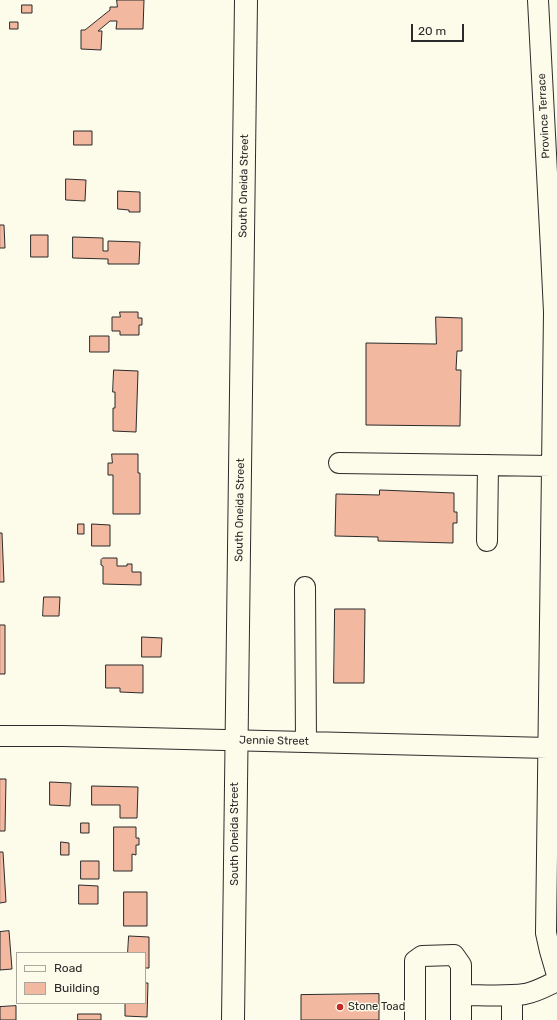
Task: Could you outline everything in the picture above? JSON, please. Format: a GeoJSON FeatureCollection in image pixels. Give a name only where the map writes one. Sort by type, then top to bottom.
{"type":"FeatureCollection","features":[{"type":"Feature","properties":{"kind":"highway","name":"South Oneida Street"},"geometry":{"type":"LineString","coordinates":[[233,1020],[246,0]]}},
{"type":"Feature","properties":{"kind":"street","name":"Province Terrace"},"geometry":{"type":"LineString","coordinates":[[538,0],[549,59],[551,250],[554,312],[546,933],[557,974]]}},
{"type":"Feature","properties":{"kind":"street"},"geometry":{"type":"LineString","coordinates":[[339,463],[552,466]]}},
{"type":"Feature","properties":{"kind":"street"},"geometry":{"type":"LineString","coordinates":[[486,541],[488,465]]}},
{"type":"Feature","properties":{"kind":"street"},"geometry":{"type":"LineString","coordinates":[[305,587],[306,742]]}},
{"type":"Feature","properties":{"kind":"street","name":"Jennie Street"},"geometry":{"type":"LineString","coordinates":[[0,736],[63,736],[548,748]]}},
{"type":"Feature","properties":{"kind":"street"},"geometry":{"type":"LineString","coordinates":[[415,1020],[415,961],[422,956],[454,955],[460,965],[461,1020]]}},
{"type":"Feature","properties":{"kind":"street"},"geometry":{"type":"LineString","coordinates":[[461,995],[526,994],[557,981]]}},
{"type":"Feature","properties":{"kind":"street"},"geometry":{"type":"LineString","coordinates":[[512,995],[512,1020]]}},
{"type":"Feature","properties":{"kind":"building"},"geometry":{"type":"Polygon","coordinates":[[[117,0],[144,0],[143,29],[116,29],[117,21],[110,21],[98,31],[102,31],[101,50],[81,49],[81,30],[85,30],[110,10],[110,7],[117,7],[117,0]]]}},
{"type":"Feature","properties":{"kind":"building"},"geometry":{"type":"Polygon","coordinates":[[[22,5],[32,5],[32,13],[22,13],[22,5]]]}},
{"type":"Feature","properties":{"kind":"building"},"geometry":{"type":"Polygon","coordinates":[[[10,22],[18,22],[18,29],[10,29],[10,22]]]}},
{"type":"Feature","properties":{"kind":"building"},"geometry":{"type":"Polygon","coordinates":[[[74,131],[92,131],[92,145],[74,145],[74,131]]]}},
{"type":"Feature","properties":{"kind":"building"},"geometry":{"type":"Polygon","coordinates":[[[66,179],[86,180],[85,201],[66,200],[66,179]]]}},
{"type":"Feature","properties":{"kind":"building"},"geometry":{"type":"Polygon","coordinates":[[[118,191],[140,192],[140,212],[129,212],[129,210],[118,209],[118,191]]]}},
{"type":"Feature","properties":{"kind":"building"},"geometry":{"type":"Polygon","coordinates":[[[0,225],[4,225],[5,248],[0,248],[0,225]]]}},
{"type":"Feature","properties":{"kind":"building"},"geometry":{"type":"Polygon","coordinates":[[[31,235],[48,235],[48,257],[31,257],[31,235]]]}},
{"type":"Feature","properties":{"kind":"building"},"geometry":{"type":"Polygon","coordinates":[[[73,237],[103,238],[103,251],[108,251],[108,241],[140,242],[139,264],[108,264],[108,259],[73,258],[73,237]]]}},
{"type":"Feature","properties":{"kind":"building"},"geometry":{"type":"Polygon","coordinates":[[[120,312],[138,312],[138,318],[142,318],[142,325],[139,325],[139,335],[120,335],[120,331],[112,331],[112,317],[120,317],[120,312]]]}},
{"type":"Feature","properties":{"kind":"building"},"geometry":{"type":"Polygon","coordinates":[[[436,317],[462,318],[462,351],[457,351],[456,370],[461,370],[460,426],[366,425],[366,343],[436,344],[436,317]]]}},
{"type":"Feature","properties":{"kind":"building"},"geometry":{"type":"Polygon","coordinates":[[[90,336],[109,336],[109,352],[90,352],[90,336]]]}},
{"type":"Feature","properties":{"kind":"building"},"geometry":{"type":"Polygon","coordinates":[[[114,370],[138,371],[136,432],[113,431],[113,408],[115,408],[115,392],[113,392],[114,370]]]}},
{"type":"Feature","properties":{"kind":"building"},"geometry":{"type":"Polygon","coordinates":[[[112,454],[138,454],[138,473],[140,473],[140,514],[113,514],[113,475],[108,475],[108,463],[112,463],[112,454]]]}},
{"type":"Feature","properties":{"kind":"building"},"geometry":{"type":"Polygon","coordinates":[[[380,490],[454,493],[454,512],[457,512],[457,523],[453,523],[453,543],[378,541],[378,537],[335,536],[336,494],[379,495],[380,490]]]}},
{"type":"Feature","properties":{"kind":"building"},"geometry":{"type":"Polygon","coordinates":[[[78,524],[84,524],[84,534],[78,534],[78,524]]]}},
{"type":"Feature","properties":{"kind":"building"},"geometry":{"type":"Polygon","coordinates":[[[92,524],[110,525],[110,546],[92,546],[92,524]]]}},
{"type":"Feature","properties":{"kind":"building"},"geometry":{"type":"Polygon","coordinates":[[[0,533],[2,533],[4,582],[0,582],[0,533]]]}},
{"type":"Feature","properties":{"kind":"building"},"geometry":{"type":"Polygon","coordinates":[[[103,558],[117,558],[117,566],[127,566],[127,564],[132,564],[132,572],[141,572],[141,585],[103,584],[103,566],[101,565],[101,560],[103,558]]]}},
{"type":"Feature","properties":{"kind":"building"},"geometry":{"type":"Polygon","coordinates":[[[44,597],[60,597],[59,616],[43,616],[44,597]]]}},
{"type":"Feature","properties":{"kind":"building"},"geometry":{"type":"Polygon","coordinates":[[[335,609],[365,609],[364,683],[334,683],[335,609]]]}},
{"type":"Feature","properties":{"kind":"building"},"geometry":{"type":"Polygon","coordinates":[[[0,625],[5,625],[5,674],[0,674],[0,625]]]}},
{"type":"Feature","properties":{"kind":"building"},"geometry":{"type":"Polygon","coordinates":[[[142,637],[162,638],[161,657],[142,657],[142,637]]]}},
{"type":"Feature","properties":{"kind":"building"},"geometry":{"type":"Polygon","coordinates":[[[106,665],[143,665],[143,693],[120,692],[120,688],[106,688],[106,665]]]}},
{"type":"Feature","properties":{"kind":"building"},"geometry":{"type":"Polygon","coordinates":[[[0,779],[6,779],[5,831],[0,831],[0,779]]]}},
{"type":"Feature","properties":{"kind":"building"},"geometry":{"type":"Polygon","coordinates":[[[50,782],[71,783],[70,806],[50,805],[50,782]]]}},
{"type":"Feature","properties":{"kind":"building"},"geometry":{"type":"Polygon","coordinates":[[[92,786],[138,787],[137,818],[120,818],[120,805],[92,805],[92,786]]]}},
{"type":"Feature","properties":{"kind":"building"},"geometry":{"type":"Polygon","coordinates":[[[81,823],[89,823],[89,833],[81,833],[81,823]]]}},
{"type":"Feature","properties":{"kind":"building"},"geometry":{"type":"Polygon","coordinates":[[[114,827],[136,827],[136,838],[139,838],[139,845],[136,845],[136,855],[132,854],[132,871],[114,871],[114,827]]]}},
{"type":"Feature","properties":{"kind":"building"},"geometry":{"type":"Polygon","coordinates":[[[61,842],[69,843],[69,855],[61,855],[61,842]]]}},
{"type":"Feature","properties":{"kind":"building"},"geometry":{"type":"Polygon","coordinates":[[[0,852],[3,852],[6,902],[0,903],[0,852]]]}},
{"type":"Feature","properties":{"kind":"building"},"geometry":{"type":"Polygon","coordinates":[[[81,861],[99,861],[99,879],[81,879],[81,861]]]}},
{"type":"Feature","properties":{"kind":"building"},"geometry":{"type":"Polygon","coordinates":[[[79,885],[98,886],[98,904],[79,904],[79,885]]]}},
{"type":"Feature","properties":{"kind":"building"},"geometry":{"type":"Polygon","coordinates":[[[124,892],[147,892],[147,926],[124,926],[124,892]]]}},
{"type":"Feature","properties":{"kind":"building"},"geometry":{"type":"Polygon","coordinates":[[[9,931],[12,969],[0,970],[0,932],[9,931]]]}},
{"type":"Feature","properties":{"kind":"building"},"geometry":{"type":"Polygon","coordinates":[[[129,936],[149,937],[149,968],[146,968],[146,952],[128,952],[129,936]]]}},
{"type":"Feature","properties":{"kind":"building"},"geometry":{"type":"Polygon","coordinates":[[[146,983],[148,983],[147,1017],[125,1016],[125,1004],[146,1004],[146,983]]]}},
{"type":"Feature","properties":{"kind":"building","name":"Stone Toad"},"geometry":{"type":"Polygon","coordinates":[[[379,994],[379,1020],[301,1020],[301,995],[379,994]]]}},
{"type":"Feature","properties":{"kind":"building"},"geometry":{"type":"Polygon","coordinates":[[[16,1006],[16,1020],[0,1020],[0,1007],[16,1006]]]}},
{"type":"Feature","properties":{"kind":"building"},"geometry":{"type":"Polygon","coordinates":[[[78,1014],[101,1014],[101,1020],[78,1020],[78,1014]]]}},
{"type":"Feature","properties":{"kind":"place","name":"Stone Toad"},"geometry":{"type":"Point","coordinates":[340,1007]}}]}
